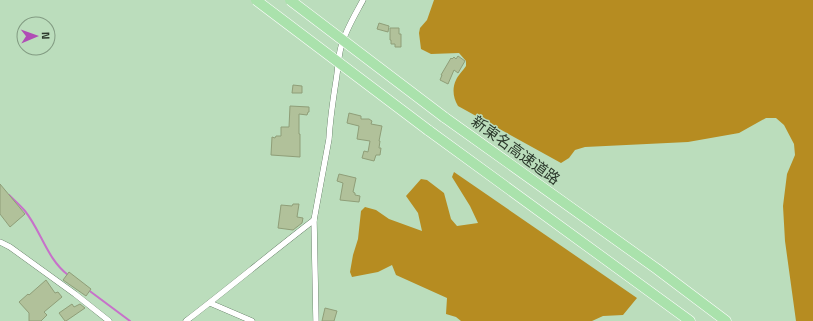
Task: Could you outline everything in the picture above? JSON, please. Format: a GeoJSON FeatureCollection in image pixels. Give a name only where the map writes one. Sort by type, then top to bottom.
{"type":"FeatureCollection","features":[{"type":"Feature","properties":{"kind":"highway"},"geometry":{"type":"LineString","coordinates":[[256,0],[428,130],[690,321]]}},
{"type":"Feature","properties":{"kind":"highway","name":"新東名高速道路"},"geometry":{"type":"LineString","coordinates":[[290,0],[444,117],[726,321]]}},
{"type":"Feature","properties":{"kind":"street"},"geometry":{"type":"LineString","coordinates":[[316,321],[314,220],[329,139],[329,126],[341,47],[347,30],[363,0]]}},
{"type":"Feature","properties":{"kind":"street"},"geometry":{"type":"LineString","coordinates":[[186,321],[314,220]]}},
{"type":"Feature","properties":{"kind":"street"},"geometry":{"type":"LineString","coordinates":[[0,242],[10,247],[56,280],[109,321]]}},
{"type":"Feature","properties":{"kind":"street"},"geometry":{"type":"LineString","coordinates":[[210,303],[252,321]]}},
{"type":"Feature","properties":{"kind":"shaded area"},"geometry":{"type":"Polygon","coordinates":[[[434,0],[813,0],[813,321],[796,321],[785,241],[783,206],[787,174],[795,155],[794,144],[784,125],[776,118],[766,118],[739,133],[688,142],[585,147],[575,150],[569,158],[561,163],[458,106],[454,96],[454,86],[457,78],[466,66],[466,61],[459,53],[431,54],[421,49],[419,33],[420,28],[427,20],[434,0]]]}},
{"type":"Feature","properties":{"kind":"shaded area"},"geometry":{"type":"Polygon","coordinates":[[[454,172],[637,298],[623,315],[603,316],[592,321],[461,321],[456,317],[446,314],[447,298],[396,275],[392,265],[378,272],[352,277],[350,272],[358,239],[361,211],[365,207],[376,210],[389,219],[422,231],[418,213],[406,196],[421,179],[427,180],[444,193],[451,219],[457,226],[478,223],[470,206],[452,177],[454,172]]]}},
{"type":"Feature","properties":{"kind":"building"},"geometry":{"type":"Polygon","coordinates":[[[379,23],[389,26],[388,32],[377,29],[379,23]]]}},
{"type":"Feature","properties":{"kind":"building"},"geometry":{"type":"Polygon","coordinates":[[[390,28],[399,28],[399,34],[401,34],[401,47],[395,47],[395,44],[391,44],[390,28]]]}},
{"type":"Feature","properties":{"kind":"building"},"geometry":{"type":"Polygon","coordinates":[[[458,56],[465,61],[458,73],[454,70],[448,84],[440,80],[441,75],[451,58],[452,59],[454,57],[456,59],[458,56]]]}},
{"type":"Feature","properties":{"kind":"building"},"geometry":{"type":"Polygon","coordinates":[[[293,85],[302,86],[302,93],[292,93],[293,85]]]}},
{"type":"Feature","properties":{"kind":"building"},"geometry":{"type":"Polygon","coordinates":[[[290,106],[309,107],[309,112],[307,115],[299,114],[300,157],[271,155],[272,137],[275,138],[276,136],[281,136],[281,127],[289,127],[290,106]]]}},
{"type":"Feature","properties":{"kind":"building"},"geometry":{"type":"Polygon","coordinates":[[[349,113],[361,116],[361,119],[369,119],[372,121],[371,124],[382,126],[379,141],[379,148],[381,148],[380,155],[376,155],[374,161],[362,158],[364,151],[368,152],[370,141],[357,139],[359,126],[347,123],[349,113]]]}},
{"type":"Feature","properties":{"kind":"building"},"geometry":{"type":"Polygon","coordinates":[[[339,174],[356,178],[353,192],[355,195],[360,196],[359,202],[340,200],[343,183],[337,181],[339,174]]]}},
{"type":"Feature","properties":{"kind":"building"},"geometry":{"type":"Polygon","coordinates":[[[0,184],[25,214],[10,227],[0,214],[0,184]]]}},
{"type":"Feature","properties":{"kind":"building"},"geometry":{"type":"Polygon","coordinates":[[[293,204],[299,204],[297,217],[303,218],[302,223],[293,230],[278,228],[281,205],[292,206],[293,204]]]}},
{"type":"Feature","properties":{"kind":"building"},"geometry":{"type":"Polygon","coordinates":[[[69,272],[91,289],[86,296],[63,280],[69,272]]]}},
{"type":"Feature","properties":{"kind":"building"},"geometry":{"type":"Polygon","coordinates":[[[46,280],[55,293],[58,292],[62,297],[44,312],[47,315],[41,321],[29,321],[29,313],[19,302],[46,280]]]}},
{"type":"Feature","properties":{"kind":"building"},"geometry":{"type":"Polygon","coordinates":[[[72,304],[74,307],[80,304],[85,308],[65,321],[59,313],[72,304]]]}},
{"type":"Feature","properties":{"kind":"building"},"geometry":{"type":"Polygon","coordinates":[[[325,308],[337,311],[334,321],[322,321],[325,308]]]}},
{"type":"Feature","properties":{"kind":"waterway"},"geometry":{"type":"LineString","coordinates":[[9,195],[31,219],[49,253],[68,275]]}},
{"type":"Feature","properties":{"kind":"waterway"},"geometry":{"type":"LineString","coordinates":[[87,289],[130,321]]}}]}
